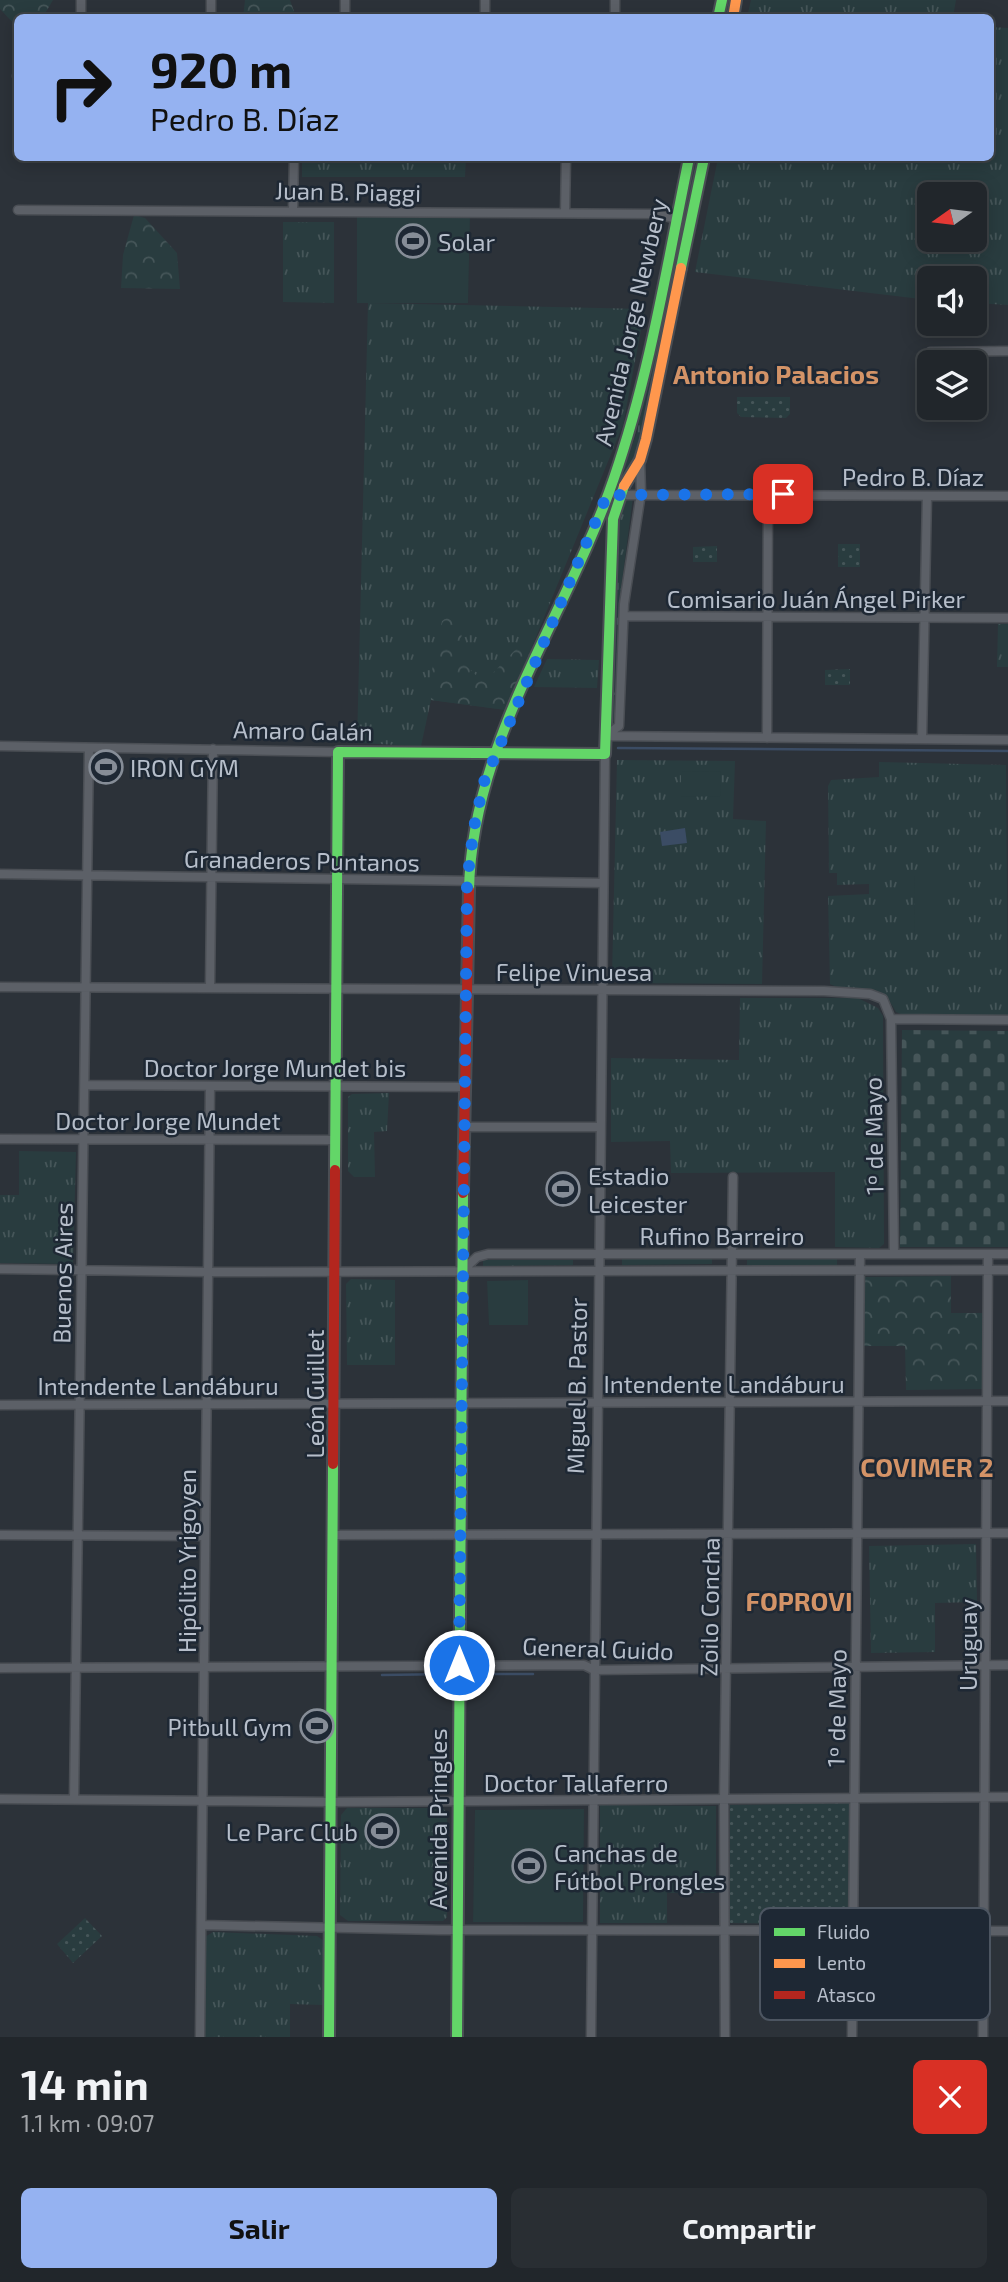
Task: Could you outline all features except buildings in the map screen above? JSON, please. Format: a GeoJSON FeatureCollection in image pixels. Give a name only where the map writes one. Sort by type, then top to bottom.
{"type":"FeatureCollection","features":[{"type":"Feature","properties":{"kind":"main road","name":"Avenida Jorge Newbery"},"geometry":{"type":"LineString","coordinates":[[613,495],[636,406],[688,161]]}},
{"type":"Feature","properties":{"kind":"main road","name":"Avenida Jorge Newbery"},"geometry":{"type":"LineString","coordinates":[[613,495],[640,460],[703,161]]}},
{"type":"Feature","properties":{"kind":"main road","name":"Miguel B. Pastor"},"geometry":{"type":"LineString","coordinates":[[604,754],[613,495]]}},
{"type":"Feature","properties":{"kind":"main road","name":"Avenida Pringles"},"geometry":{"type":"LineString","coordinates":[[457,2037],[467,882],[478,806],[494,754],[613,495]]}},
{"type":"Feature","properties":{"kind":"main road","name":"Amaro Galán"},"geometry":{"type":"LineString","coordinates":[[338,752],[604,754]]}},
{"type":"Feature","properties":{"kind":"main road","name":"León Guillet"},"geometry":{"type":"LineString","coordinates":[[329,2037],[338,752]]}},
{"type":"Feature","properties":{"kind":"street"},"geometry":{"type":"LineString","coordinates":[[293,210],[294,161]]}},
{"type":"Feature","properties":{"kind":"street"},"geometry":{"type":"LineString","coordinates":[[565,213],[566,161]]}},
{"type":"Feature","properties":{"kind":"street","name":"Juan B. Piaggi"},"geometry":{"type":"LineString","coordinates":[[19,210],[657,214],[676,219]]}},
{"type":"Feature","properties":{"kind":"street"},"geometry":{"type":"LineString","coordinates":[[987,351],[1008,351]]}},
{"type":"Feature","properties":{"kind":"street","name":"Avenida Jorge Newbery"},"geometry":{"type":"LineString","coordinates":[[640,460],[641,493]]}},
{"type":"Feature","properties":{"kind":"street","name":"Miguel B. Pastor"},"geometry":{"type":"LineString","coordinates":[[605,736],[619,726],[624,616],[641,493]]}},
{"type":"Feature","properties":{"kind":"street"},"geometry":{"type":"LineString","coordinates":[[767,738],[768,494]]}},
{"type":"Feature","properties":{"kind":"street","name":"Pedro B. Díaz"},"geometry":{"type":"LineString","coordinates":[[613,495],[1008,496]]}},
{"type":"Feature","properties":{"kind":"street"},"geometry":{"type":"LineString","coordinates":[[922,739],[928,496]]}},
{"type":"Feature","properties":{"kind":"street","name":"Comisario Juán Ángel Pirker"},"geometry":{"type":"LineString","coordinates":[[624,616],[1008,618]]}},
{"type":"Feature","properties":{"kind":"street"},"geometry":{"type":"LineString","coordinates":[[605,736],[1008,740]]}},
{"type":"Feature","properties":{"kind":"street","name":"Amaro Galán"},"geometry":{"type":"LineString","coordinates":[[0,746],[338,752]]}},
{"type":"Feature","properties":{"kind":"street","name":"Buenos Aires"},"geometry":{"type":"LineString","coordinates":[[74,1799],[89,748]]}},
{"type":"Feature","properties":{"kind":"street"},"geometry":{"type":"LineString","coordinates":[[210,987],[212,749]]}},
{"type":"Feature","properties":{"kind":"street","name":"Miguel B. Pastor"},"geometry":{"type":"LineString","coordinates":[[591,2037],[604,754]]}},
{"type":"Feature","properties":{"kind":"street","name":"Granaderos Puntanos"},"geometry":{"type":"LineString","coordinates":[[0,874],[603,883]]}},
{"type":"Feature","properties":{"kind":"street","name":"Felipe Vinuesa"},"geometry":{"type":"LineString","coordinates":[[0,987],[870,994],[883,999],[891,1018]]}},
{"type":"Feature","properties":{"kind":"street"},"geometry":{"type":"LineString","coordinates":[[891,1018],[1008,1020]]}},
{"type":"Feature","properties":{"kind":"street","name":"1º de Mayo"},"geometry":{"type":"LineString","coordinates":[[891,1018],[894,1254]]}},
{"type":"Feature","properties":{"kind":"street","name":"Doctor Jorge Mundet bis"},"geometry":{"type":"LineString","coordinates":[[85,1085],[465,1087]]}},
{"type":"Feature","properties":{"kind":"street","name":"Hipólito Yrigoyen"},"geometry":{"type":"LineString","coordinates":[[200,2037],[210,1086]]}},
{"type":"Feature","properties":{"kind":"street"},"geometry":{"type":"LineString","coordinates":[[465,1127],[600,1127]]}},
{"type":"Feature","properties":{"kind":"street","name":"Doctor Jorge Mundet"},"geometry":{"type":"LineString","coordinates":[[0,1139],[335,1140]]}},
{"type":"Feature","properties":{"kind":"street","name":"Zoilo Concha"},"geometry":{"type":"LineString","coordinates":[[725,2037],[724,1800],[730,1533],[733,1177]]}},
{"type":"Feature","properties":{"kind":"street","name":"Rufino Barreiro"},"geometry":{"type":"LineString","coordinates":[[463,1270],[477,1257],[488,1254],[1008,1254]]}},
{"type":"Feature","properties":{"kind":"street","name":"1º de Mayo"},"geometry":{"type":"LineString","coordinates":[[853,1908],[860,1254]]}},
{"type":"Feature","properties":{"kind":"street","name":"Uruguay"},"geometry":{"type":"LineString","coordinates":[[984,1908],[988,1254]]}},
{"type":"Feature","properties":{"kind":"street","name":"Rufino Barreiro"},"geometry":{"type":"LineString","coordinates":[[0,1269],[208,1272],[1008,1270]]}},
{"type":"Feature","properties":{"kind":"street","name":"Intendente Landáburu"},"geometry":{"type":"LineString","coordinates":[[0,1405],[1008,1401]]}},
{"type":"Feature","properties":{"kind":"street"},"geometry":{"type":"LineString","coordinates":[[334,1535],[1008,1533]]}},
{"type":"Feature","properties":{"kind":"street"},"geometry":{"type":"LineString","coordinates":[[0,1535],[204,1536]]}},
{"type":"Feature","properties":{"kind":"street","name":"General Guido"},"geometry":{"type":"LineString","coordinates":[[0,1668],[584,1665],[594,1670],[1008,1665]]}},
{"type":"Feature","properties":{"kind":"street","name":"Doctor Tallaferro"},"geometry":{"type":"LineString","coordinates":[[0,1799],[204,1798],[330,1802],[1008,1797]]}},
{"type":"Feature","properties":{"kind":"street"},"geometry":{"type":"LineString","coordinates":[[202,1925],[458,1930],[760,1929]]}},
{"type":"Feature","properties":{"kind":"street"},"geometry":{"type":"LineString","coordinates":[[990,1931],[1008,1931]]}},
{"type":"Feature","properties":{"kind":"green space"},"geometry":{"type":"Polygon","coordinates":[[[0,0],[53,0],[45,14],[14,14],[14,24],[0,9],[0,0]]]}},
{"type":"Feature","properties":{"kind":"green space"},"geometry":{"type":"Polygon","coordinates":[[[245,0],[290,0],[295,14],[243,14],[245,0]]]}},
{"type":"Feature","properties":{"kind":"green space"},"geometry":{"type":"Polygon","coordinates":[[[751,0],[956,0],[954,14],[748,14],[751,0]]]}},
{"type":"Feature","properties":{"kind":"green space"},"geometry":{"type":"Polygon","coordinates":[[[994,27],[1008,28],[1008,305],[987,304],[987,266],[917,266],[917,299],[695,272],[717,161],[994,161],[994,27]]]}},
{"type":"Feature","properties":{"kind":"green space"},"geometry":{"type":"Polygon","coordinates":[[[302,161],[466,161],[465,177],[302,177],[302,161]]]}},
{"type":"Feature","properties":{"kind":"green space"},"geometry":{"type":"Polygon","coordinates":[[[692,161],[700,161],[638,458],[618,486],[637,432],[692,161]]]}},
{"type":"Feature","properties":{"kind":"green space"},"geometry":{"type":"Polygon","coordinates":[[[134,215],[145,218],[177,253],[180,289],[121,288],[123,255],[134,215]]]}},
{"type":"Feature","properties":{"kind":"green space","name":"Solar"},"geometry":{"type":"Polygon","coordinates":[[[357,216],[470,216],[468,303],[357,303],[357,216]]]}},
{"type":"Feature","properties":{"kind":"green space"},"geometry":{"type":"Polygon","coordinates":[[[283,222],[334,222],[334,303],[283,302],[283,222]]]}},
{"type":"Feature","properties":{"kind":"green space"},"geometry":{"type":"Polygon","coordinates":[[[368,303],[645,309],[623,425],[506,710],[431,700],[421,746],[357,743],[368,303]]]}},
{"type":"Feature","properties":{"kind":"green space"},"geometry":{"type":"Polygon","coordinates":[[[737,397],[790,397],[790,414],[786,418],[741,417],[737,413],[737,397]]]}},
{"type":"Feature","properties":{"kind":"green space"},"geometry":{"type":"Polygon","coordinates":[[[633,497],[621,589],[616,718],[612,723],[620,510],[625,499],[633,497]]]}},
{"type":"Feature","properties":{"kind":"green space"},"geometry":{"type":"Polygon","coordinates":[[[838,544],[860,544],[860,567],[838,567],[838,544]]]}},
{"type":"Feature","properties":{"kind":"green space"},"geometry":{"type":"Polygon","coordinates":[[[717,546],[717,562],[693,562],[693,547],[717,546]]]}},
{"type":"Feature","properties":{"kind":"green space"},"geometry":{"type":"Polygon","coordinates":[[[461,613],[462,662],[479,678],[490,676],[517,648],[528,649],[529,653],[506,710],[431,700],[430,680],[442,621],[461,613]]]}},
{"type":"Feature","properties":{"kind":"green space"},"geometry":{"type":"Polygon","coordinates":[[[998,624],[1008,624],[1008,667],[997,667],[998,624]]]}},
{"type":"Feature","properties":{"kind":"green space"},"geometry":{"type":"Polygon","coordinates":[[[547,659],[599,660],[597,688],[534,687],[547,659]]]}},
{"type":"Feature","properties":{"kind":"green space"},"geometry":{"type":"Polygon","coordinates":[[[850,669],[850,685],[825,685],[825,670],[850,669]]]}},
{"type":"Feature","properties":{"kind":"green space"},"geometry":{"type":"Polygon","coordinates":[[[617,760],[735,761],[733,819],[766,821],[762,984],[619,983],[612,977],[617,760]]]}},
{"type":"Feature","properties":{"kind":"green space"},"geometry":{"type":"Polygon","coordinates":[[[879,762],[1006,765],[1008,1016],[910,1018],[896,1012],[889,1000],[874,990],[840,988],[830,984],[828,896],[869,894],[869,884],[837,885],[837,873],[829,873],[828,786],[831,780],[879,777],[879,762]]]}},
{"type":"Feature","properties":{"kind":"green space"},"geometry":{"type":"Polygon","coordinates":[[[720,771],[721,796],[681,797],[681,772],[720,771]]]}},
{"type":"Feature","properties":{"kind":"green space"},"geometry":{"type":"Polygon","coordinates":[[[914,876],[943,876],[943,934],[915,934],[914,876]]]}},
{"type":"Feature","properties":{"kind":"green space"},"geometry":{"type":"Polygon","coordinates":[[[740,998],[858,998],[878,1008],[883,1016],[884,1244],[879,1248],[835,1247],[835,1172],[671,1173],[670,1141],[611,1142],[611,1058],[739,1060],[740,998]]]}},
{"type":"Feature","properties":{"kind":"green space"},"geometry":{"type":"Polygon","coordinates":[[[902,1030],[1008,1031],[1008,1247],[900,1247],[902,1030]]]}},
{"type":"Feature","properties":{"kind":"green space"},"geometry":{"type":"Polygon","coordinates":[[[389,1093],[387,1131],[374,1132],[375,1177],[354,1177],[348,1171],[348,1097],[352,1094],[389,1093]]]}},
{"type":"Feature","properties":{"kind":"green space"},"geometry":{"type":"Polygon","coordinates":[[[19,1151],[76,1152],[73,1264],[0,1263],[0,1195],[19,1195],[19,1151]]]}},
{"type":"Feature","properties":{"kind":"green space"},"geometry":{"type":"Polygon","coordinates":[[[712,1258],[712,1264],[622,1265],[622,1259],[712,1258]]]}},
{"type":"Feature","properties":{"kind":"green space"},"geometry":{"type":"Polygon","coordinates":[[[837,1259],[837,1265],[747,1265],[747,1260],[837,1259]]]}},
{"type":"Feature","properties":{"kind":"green space"},"geometry":{"type":"Polygon","coordinates":[[[483,1260],[573,1260],[573,1265],[483,1266],[483,1260]]]}},
{"type":"Feature","properties":{"kind":"green space"},"geometry":{"type":"Polygon","coordinates":[[[951,1276],[951,1313],[983,1313],[984,1389],[906,1390],[905,1346],[864,1346],[863,1277],[951,1276]]]}},
{"type":"Feature","properties":{"kind":"green space"},"geometry":{"type":"Polygon","coordinates":[[[351,1279],[395,1280],[395,1365],[347,1365],[346,1284],[351,1279]]]}},
{"type":"Feature","properties":{"kind":"green space"},"geometry":{"type":"Polygon","coordinates":[[[528,1280],[528,1325],[489,1325],[487,1281],[528,1280]]]}},
{"type":"Feature","properties":{"kind":"green space"},"geometry":{"type":"Polygon","coordinates":[[[976,1544],[977,1602],[935,1603],[935,1652],[871,1653],[869,1546],[976,1544]]]}},
{"type":"Feature","properties":{"kind":"green space"},"geometry":{"type":"Polygon","coordinates":[[[849,1803],[848,1908],[760,1908],[760,1924],[730,1923],[730,1805],[849,1803]]]}},
{"type":"Feature","properties":{"kind":"green space"},"geometry":{"type":"Polygon","coordinates":[[[600,1805],[716,1806],[716,1893],[667,1893],[667,1923],[600,1923],[600,1805]]]}},
{"type":"Feature","properties":{"kind":"green space"},"geometry":{"type":"Polygon","coordinates":[[[347,1808],[443,1808],[447,1813],[447,1917],[443,1921],[348,1921],[340,1915],[341,1815],[347,1808]]]}},
{"type":"Feature","properties":{"kind":"green space","name":"Canchas de Fútbol Prongles"},"geometry":{"type":"Polygon","coordinates":[[[584,1809],[583,1922],[473,1922],[475,1810],[584,1809]]]}},
{"type":"Feature","properties":{"kind":"green space"},"geometry":{"type":"Polygon","coordinates":[[[85,1918],[102,1936],[73,1963],[57,1944],[85,1918]]]}},
{"type":"Feature","properties":{"kind":"green space"},"geometry":{"type":"Polygon","coordinates":[[[213,1932],[317,1936],[324,1941],[323,2005],[290,2004],[290,2037],[205,2037],[205,1937],[213,1932]]]}},
{"type":"Feature","properties":{"kind":"water"},"geometry":{"type":"Polygon","coordinates":[[[685,828],[687,843],[662,846],[660,832],[685,828]]]}},
{"type":"Feature","properties":{"kind":"waterway"},"geometry":{"type":"LineString","coordinates":[[618,748],[1008,751]]}},
{"type":"Feature","properties":{"kind":"waterway"},"geometry":{"type":"LineString","coordinates":[[382,1675],[451,1674]]}},
{"type":"Feature","properties":{"kind":"waterway"},"geometry":{"type":"LineString","coordinates":[[467,1674],[533,1674]]}},
{"type":"Feature","properties":{"kind":"traffic: fast"},"geometry":{"type":"LineString","coordinates":[[719,14],[722,0]]}},
{"type":"Feature","properties":{"kind":"traffic: fast"},"geometry":{"type":"LineString","coordinates":[[469,890],[474,835],[486,782],[504,730],[594,529],[627,439],[657,319],[688,161]]}},
{"type":"Feature","properties":{"kind":"traffic: fast"},"geometry":{"type":"LineString","coordinates":[[681,268],[703,161]]}},
{"type":"Feature","properties":{"kind":"traffic: fast"},"geometry":{"type":"LineString","coordinates":[[335,1170],[338,752],[605,754],[613,519],[624,486]]}},
{"type":"Feature","properties":{"kind":"traffic: fast"},"geometry":{"type":"LineString","coordinates":[[457,2037],[463,1193]]}},
{"type":"Feature","properties":{"kind":"traffic: fast"},"geometry":{"type":"LineString","coordinates":[[329,2037],[333,1464]]}},
{"type":"Feature","properties":{"kind":"traffic: slow"},"geometry":{"type":"LineString","coordinates":[[734,14],[736,0]]}},
{"type":"Feature","properties":{"kind":"traffic: slow"},"geometry":{"type":"LineString","coordinates":[[624,486],[640,460],[646,439],[681,268]]}},
{"type":"Feature","properties":{"kind":"traffic: jam"},"geometry":{"type":"LineString","coordinates":[[463,1193],[469,890]]}},
{"type":"Feature","properties":{"kind":"traffic: jam"},"geometry":{"type":"LineString","coordinates":[[333,1464],[335,1170]]}},
{"type":"Feature","properties":{"kind":"place","name":"Solar"},"geometry":{"type":"Point","coordinates":[413,241]}},
{"type":"Feature","properties":{"kind":"place","name":"IRON GYM"},"geometry":{"type":"Point","coordinates":[106,767]}},
{"type":"Feature","properties":{"kind":"place","name":"Estadio Leicester"},"geometry":{"type":"Point","coordinates":[563,1189]}},
{"type":"Feature","properties":{"kind":"place","name":"Pitbull Gym"},"geometry":{"type":"Point","coordinates":[317,1726]}},
{"type":"Feature","properties":{"kind":"place","name":"Le Parc Club"},"geometry":{"type":"Point","coordinates":[382,1831]}},
{"type":"Feature","properties":{"kind":"place","name":"Canchas de Fútbol Prongles"},"geometry":{"type":"Point","coordinates":[529,1866]}},
{"type":"Feature","properties":{"kind":"district","name":"Antonio Palacios"},"geometry":{"type":"Point","coordinates":[776,373]}},
{"type":"Feature","properties":{"kind":"district","name":"COVIMER 2"},"geometry":{"type":"Point","coordinates":[927,1466]}},
{"type":"Feature","properties":{"kind":"district","name":"FOPROVI"},"geometry":{"type":"Point","coordinates":[799,1600]}},
{"type":"Feature","properties":{"kind":"route"},"geometry":{"type":"LineString","coordinates":[[459,1665],[467,882],[474,827],[484,782],[607,495],[783,494]]}}]}
